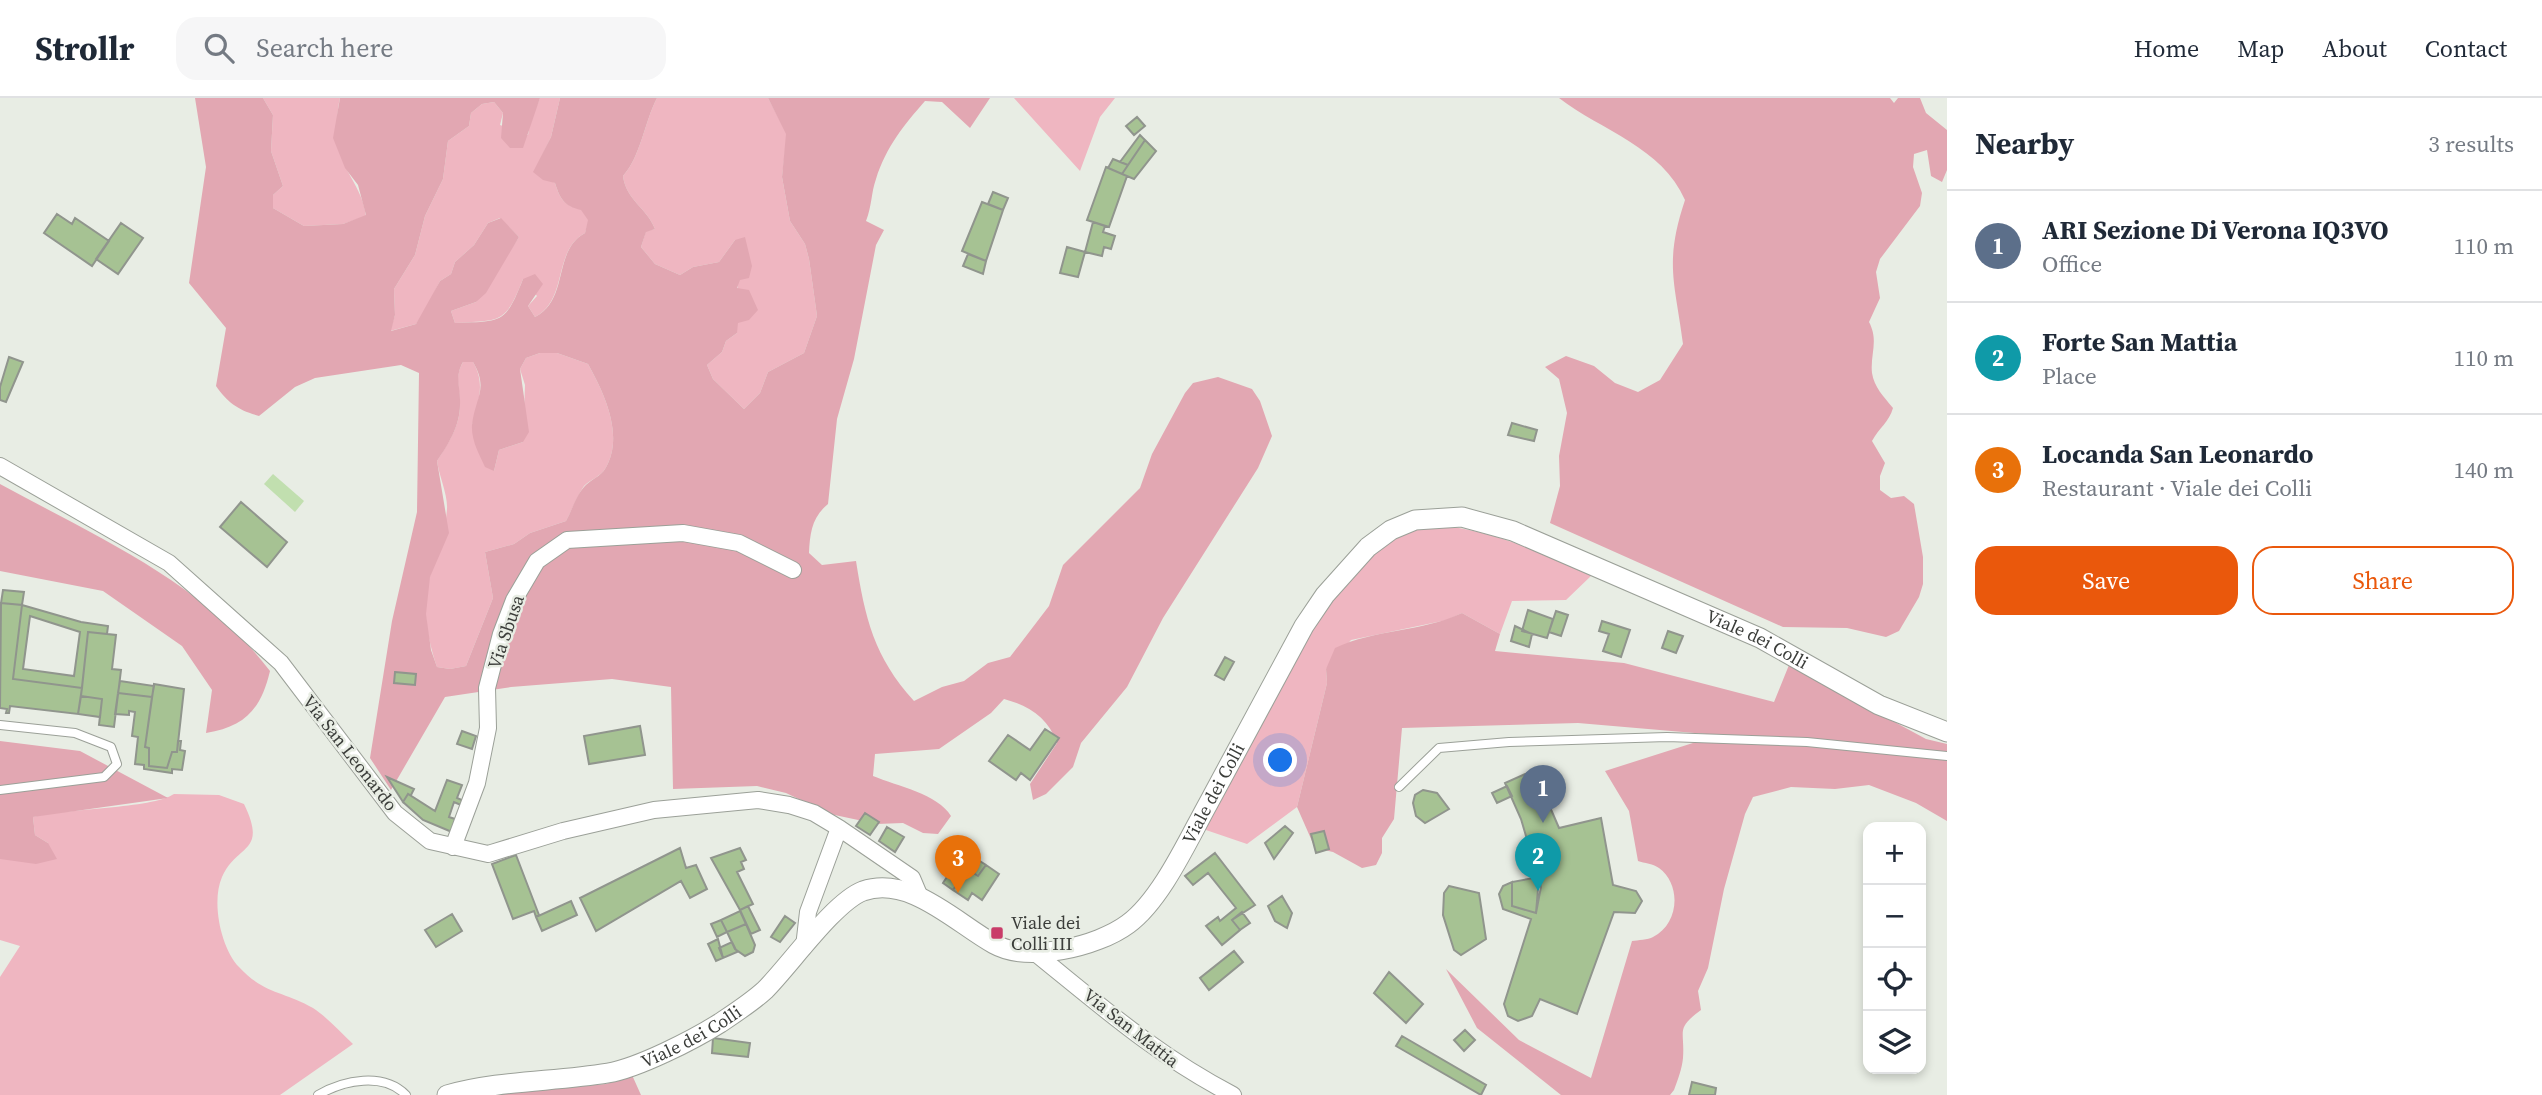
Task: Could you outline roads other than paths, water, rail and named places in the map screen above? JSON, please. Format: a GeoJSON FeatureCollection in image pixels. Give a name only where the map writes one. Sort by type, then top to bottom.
{"type":"FeatureCollection","features":[{"type":"Feature","properties":{"kind":"street","name":"Via San Leonardo"},"geometry":{"type":"LineString","coordinates":[[0,466],[169,563],[281,663],[396,813],[430,841],[488,854],[563,831],[654,810],[758,800],[789,804],[814,813],[912,878],[920,897]]}},
{"type":"Feature","properties":{"kind":"street","name":"Viale dei Colli"},"geometry":{"type":"LineString","coordinates":[[447,1095],[514,1081],[610,1073],[652,1057],[708,1030],[763,992],[855,894],[874,887],[897,889],[920,897],[997,946],[1034,952],[1087,946],[1128,924],[1153,897],[1186,844],[1304,626],[1325,595],[1368,547],[1391,530],[1415,520],[1462,517],[1513,531],[1770,642],[1879,705],[1947,732]]}},
{"type":"Feature","properties":{"kind":"street","name":"Via Sbusa"},"geometry":{"type":"LineString","coordinates":[[453,847],[477,783],[488,728],[487,688],[501,634],[514,600],[537,561],[567,540],[683,533],[739,543],[793,570]]}},
{"type":"Feature","properties":{"kind":"street"},"geometry":{"type":"LineString","coordinates":[[804,947],[808,912],[839,828]]}},
{"type":"Feature","properties":{"kind":"street","name":"Via San Mattia"},"geometry":{"type":"LineString","coordinates":[[1034,952],[1153,1049],[1183,1069],[1233,1095]]}},
{"type":"Feature","properties":{"kind":"lane"},"geometry":{"type":"LineString","coordinates":[[0,724],[75,733],[111,747],[117,764],[104,778],[0,790]]}},
{"type":"Feature","properties":{"kind":"lane"},"geometry":{"type":"LineString","coordinates":[[1399,787],[1440,748],[1509,743],[1667,737],[1807,742],[1947,756]]}},
{"type":"Feature","properties":{"kind":"lane"},"geometry":{"type":"LineString","coordinates":[[318,1095],[330,1088],[368,1079],[400,1088],[406,1095]]}},
{"type":"Feature","properties":{"kind":"place","name":"ARI Sezione Di Verona IQ3VO"},"geometry":{"type":"Point","coordinates":[1543,823]}},
{"type":"Feature","properties":{"kind":"place","name":"Forte San Mattia"},"geometry":{"type":"Point","coordinates":[1538,891]}},
{"type":"Feature","properties":{"kind":"place","name":"Locanda San Leonardo"},"geometry":{"type":"Point","coordinates":[958,893]}},
{"type":"Feature","properties":{"kind":"place","name":"Viale dei Colli III"},"geometry":{"type":"Point","coordinates":[997,933]}}]}
